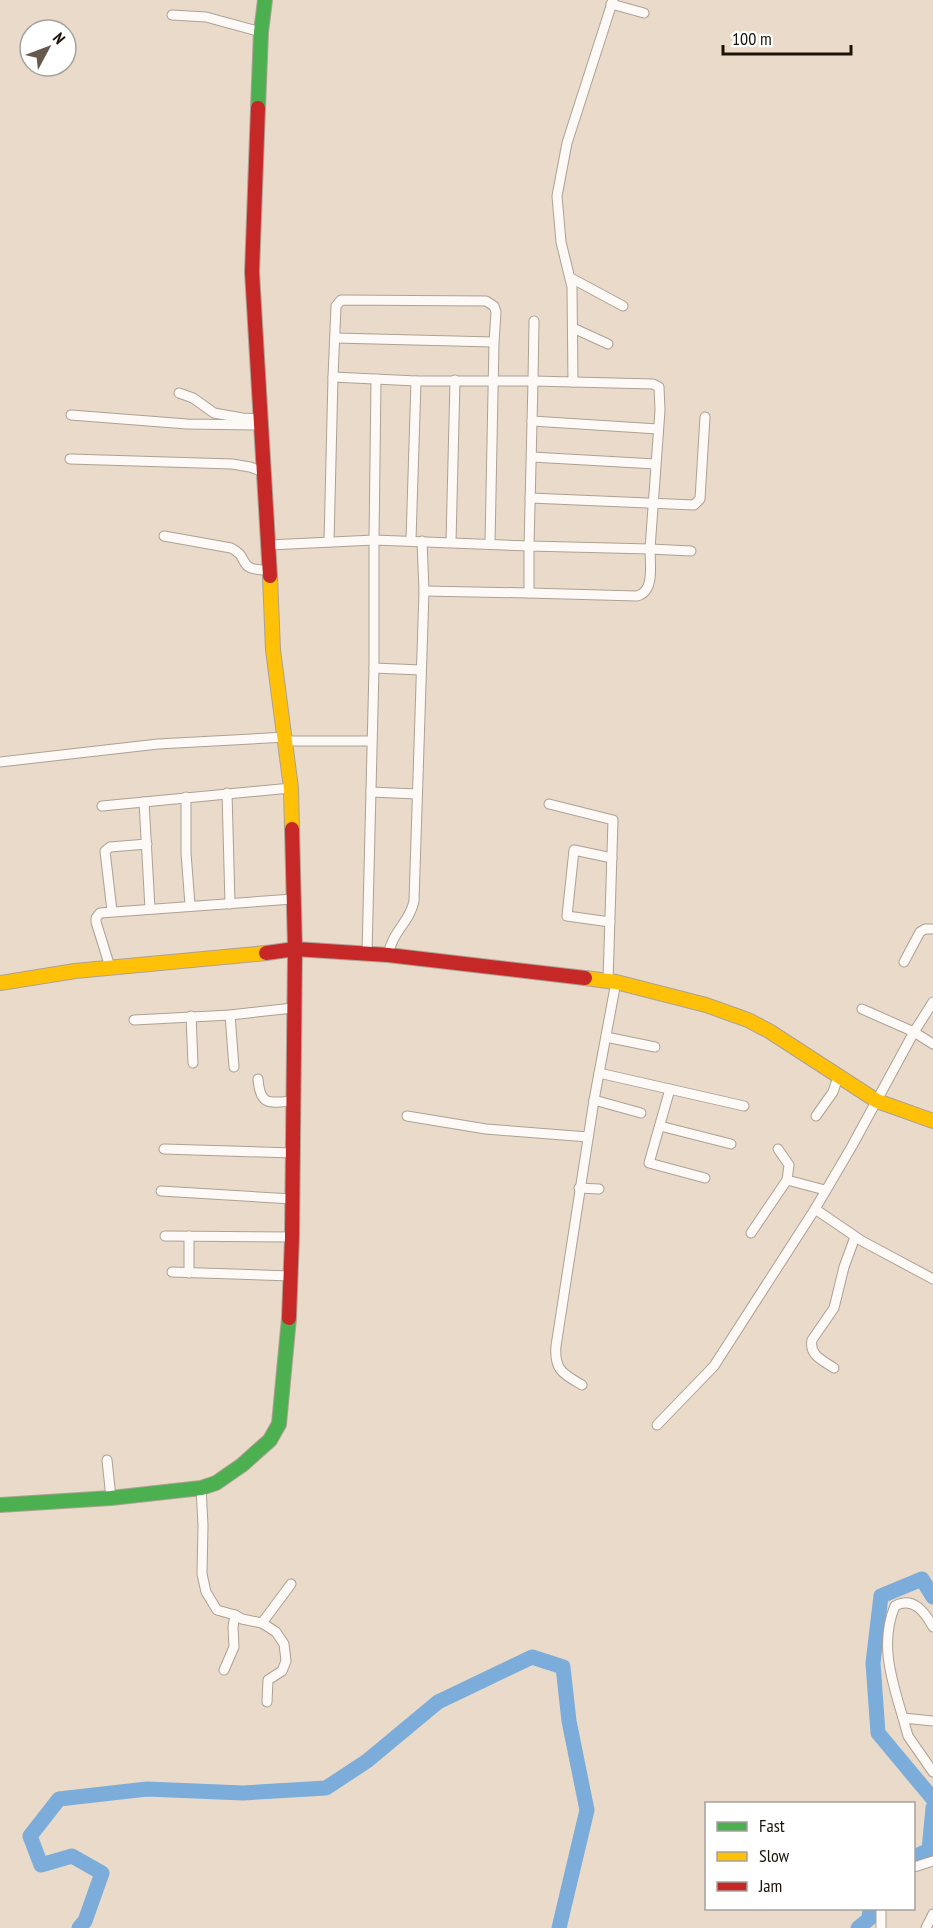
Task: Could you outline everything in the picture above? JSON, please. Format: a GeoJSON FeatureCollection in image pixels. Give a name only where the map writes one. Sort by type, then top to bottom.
{"type":"FeatureCollection","features":[{"type":"Feature","properties":{"kind":"street"},"geometry":{"type":"LineString","coordinates":[[0,1505],[111,1498],[201,1488],[216,1483],[242,1465],[264,1446],[279,1424],[288,1336],[291,1276],[295,949],[291,788],[273,650],[271,570],[252,272],[261,32],[265,0]]}},
{"type":"Feature","properties":{"kind":"street"},"geometry":{"type":"LineString","coordinates":[[573,382],[571,278],[559,233],[558,185],[567,143],[612,2],[644,13]]}},
{"type":"Feature","properties":{"kind":"street"},"geometry":{"type":"LineString","coordinates":[[172,15],[206,17],[261,32]]}},
{"type":"Feature","properties":{"kind":"street"},"geometry":{"type":"LineString","coordinates":[[571,278],[624,306]]}},
{"type":"Feature","properties":{"kind":"street"},"geometry":{"type":"LineString","coordinates":[[329,542],[336,306],[342,300],[486,301],[494,306],[496,312],[490,543]]}},
{"type":"Feature","properties":{"kind":"street"},"geometry":{"type":"LineString","coordinates":[[529,593],[534,321]]}},
{"type":"Feature","properties":{"kind":"street"},"geometry":{"type":"LineString","coordinates":[[573,328],[608,344]]}},
{"type":"Feature","properties":{"kind":"street"},"geometry":{"type":"LineString","coordinates":[[335,338],[494,342]]}},
{"type":"Feature","properties":{"kind":"street"},"geometry":{"type":"LineString","coordinates":[[333,377],[416,381],[494,380],[656,385],[660,391],[650,582],[642,595],[424,591]]}},
{"type":"Feature","properties":{"kind":"street"},"geometry":{"type":"LineString","coordinates":[[367,953],[374,668],[376,379]]}},
{"type":"Feature","properties":{"kind":"street"},"geometry":{"type":"LineString","coordinates":[[451,542],[455,380]]}},
{"type":"Feature","properties":{"kind":"street"},"geometry":{"type":"LineString","coordinates":[[411,540],[416,381]]}},
{"type":"Feature","properties":{"kind":"street"},"geometry":{"type":"LineString","coordinates":[[179,393],[193,398],[214,413],[261,422]]}},
{"type":"Feature","properties":{"kind":"street"},"geometry":{"type":"LineString","coordinates":[[71,415],[187,424],[261,422]]}},
{"type":"Feature","properties":{"kind":"street"},"geometry":{"type":"LineString","coordinates":[[530,498],[694,505],[700,500],[705,417]]}},
{"type":"Feature","properties":{"kind":"street"},"geometry":{"type":"LineString","coordinates":[[532,421],[658,429]]}},
{"type":"Feature","properties":{"kind":"street"},"geometry":{"type":"LineString","coordinates":[[532,457],[655,464]]}},
{"type":"Feature","properties":{"kind":"street"},"geometry":{"type":"LineString","coordinates":[[70,459],[250,466],[264,472]]}},
{"type":"Feature","properties":{"kind":"street"},"geometry":{"type":"LineString","coordinates":[[164,536],[231,548],[252,570],[271,570]]}},
{"type":"Feature","properties":{"kind":"street"},"geometry":{"type":"LineString","coordinates":[[269,544],[411,540],[691,551]]}},
{"type":"Feature","properties":{"kind":"street"},"geometry":{"type":"LineString","coordinates":[[388,955],[394,935],[408,916],[414,901],[424,591],[422,542]]}},
{"type":"Feature","properties":{"kind":"street"},"geometry":{"type":"LineString","coordinates":[[374,668],[421,669]]}},
{"type":"Feature","properties":{"kind":"street"},"geometry":{"type":"LineString","coordinates":[[0,762],[158,744],[286,739],[371,741]]}},
{"type":"Feature","properties":{"kind":"street"},"geometry":{"type":"LineString","coordinates":[[102,806],[291,788]]}},
{"type":"Feature","properties":{"kind":"street"},"geometry":{"type":"LineString","coordinates":[[371,792],[417,794]]}},
{"type":"Feature","properties":{"kind":"street"},"geometry":{"type":"LineString","coordinates":[[227,793],[230,904]]}},
{"type":"Feature","properties":{"kind":"street"},"geometry":{"type":"LineString","coordinates":[[186,797],[186,854],[190,905]]}},
{"type":"Feature","properties":{"kind":"street"},"geometry":{"type":"LineString","coordinates":[[144,802],[150,909]]}},
{"type":"Feature","properties":{"kind":"street"},"geometry":{"type":"LineString","coordinates":[[549,804],[613,820],[610,922],[612,982],[606,1037],[579,1188],[555,1360],[563,1373],[582,1385]]}},
{"type":"Feature","properties":{"kind":"street"},"geometry":{"type":"LineString","coordinates":[[112,911],[105,851],[110,847],[147,844]]}},
{"type":"Feature","properties":{"kind":"street"},"geometry":{"type":"LineString","coordinates":[[610,922],[567,916],[574,850],[612,858]]}},
{"type":"Feature","properties":{"kind":"street"},"geometry":{"type":"LineString","coordinates":[[110,968],[96,918],[100,913],[293,899]]}},
{"type":"Feature","properties":{"kind":"street"},"geometry":{"type":"LineString","coordinates":[[904,962],[920,932],[933,929]]}},
{"type":"Feature","properties":{"kind":"street"},"geometry":{"type":"LineString","coordinates":[[0,983],[110,968],[247,956],[295,949],[388,955],[612,982],[706,1005],[748,1020],[769,1031],[877,1101],[933,1121]]}},
{"type":"Feature","properties":{"kind":"street"},"geometry":{"type":"LineString","coordinates":[[657,1425],[706,1377],[714,1366],[815,1209],[933,1002]]}},
{"type":"Feature","properties":{"kind":"street"},"geometry":{"type":"LineString","coordinates":[[134,1020],[230,1015],[293,1008]]}},
{"type":"Feature","properties":{"kind":"street"},"geometry":{"type":"LineString","coordinates":[[862,1009],[914,1032],[933,1044]]}},
{"type":"Feature","properties":{"kind":"street"},"geometry":{"type":"LineString","coordinates":[[230,1015],[234,1067]]}},
{"type":"Feature","properties":{"kind":"street"},"geometry":{"type":"LineString","coordinates":[[191,1016],[194,1063]]}},
{"type":"Feature","properties":{"kind":"street"},"geometry":{"type":"LineString","coordinates":[[606,1037],[655,1047]]}},
{"type":"Feature","properties":{"kind":"street"},"geometry":{"type":"LineString","coordinates":[[599,1073],[744,1106]]}},
{"type":"Feature","properties":{"kind":"street"},"geometry":{"type":"LineString","coordinates":[[816,1116],[833,1092],[838,1077]]}},
{"type":"Feature","properties":{"kind":"street"},"geometry":{"type":"LineString","coordinates":[[258,1079],[259,1092],[263,1099],[271,1102],[292,1101]]}},
{"type":"Feature","properties":{"kind":"street"},"geometry":{"type":"LineString","coordinates":[[670,1089],[649,1163],[705,1178]]}},
{"type":"Feature","properties":{"kind":"street"},"geometry":{"type":"LineString","coordinates":[[594,1100],[641,1113]]}},
{"type":"Feature","properties":{"kind":"street"},"geometry":{"type":"LineString","coordinates":[[407,1116],[486,1129],[588,1137]]}},
{"type":"Feature","properties":{"kind":"street"},"geometry":{"type":"LineString","coordinates":[[660,1126],[731,1144]]}},
{"type":"Feature","properties":{"kind":"street"},"geometry":{"type":"LineString","coordinates":[[164,1149],[292,1153]]}},
{"type":"Feature","properties":{"kind":"street"},"geometry":{"type":"LineString","coordinates":[[751,1233],[788,1180],[789,1165],[778,1149]]}},
{"type":"Feature","properties":{"kind":"street"},"geometry":{"type":"LineString","coordinates":[[788,1180],[825,1190]]}},
{"type":"Feature","properties":{"kind":"street"},"geometry":{"type":"LineString","coordinates":[[579,1188],[599,1189]]}},
{"type":"Feature","properties":{"kind":"street"},"geometry":{"type":"LineString","coordinates":[[161,1191],[292,1199]]}},
{"type":"Feature","properties":{"kind":"street"},"geometry":{"type":"LineString","coordinates":[[815,1209],[855,1237],[933,1279]]}},
{"type":"Feature","properties":{"kind":"street"},"geometry":{"type":"LineString","coordinates":[[165,1236],[292,1238]]}},
{"type":"Feature","properties":{"kind":"street"},"geometry":{"type":"LineString","coordinates":[[189,1236],[189,1273]]}},
{"type":"Feature","properties":{"kind":"street"},"geometry":{"type":"LineString","coordinates":[[834,1368],[813,1353],[811,1345],[834,1308],[844,1267],[855,1237]]}},
{"type":"Feature","properties":{"kind":"street"},"geometry":{"type":"LineString","coordinates":[[172,1272],[291,1276]]}},
{"type":"Feature","properties":{"kind":"street"},"geometry":{"type":"LineString","coordinates":[[107,1460],[111,1498]]}},
{"type":"Feature","properties":{"kind":"street"},"geometry":{"type":"LineString","coordinates":[[201,1488],[203,1583],[206,1592],[217,1610],[262,1623],[276,1632],[284,1644],[286,1661],[284,1667],[268,1680],[267,1702]]}},
{"type":"Feature","properties":{"kind":"street"},"geometry":{"type":"LineString","coordinates":[[262,1623],[291,1584]]}},
{"type":"Feature","properties":{"kind":"street"},"geometry":{"type":"LineString","coordinates":[[933,1627],[916,1606],[908,1602],[901,1602],[895,1606],[888,1626],[888,1659],[908,1736],[933,1771]]}},
{"type":"Feature","properties":{"kind":"street"},"geometry":{"type":"LineString","coordinates":[[224,1670],[234,1647],[235,1615]]}},
{"type":"Feature","properties":{"kind":"street"},"geometry":{"type":"LineString","coordinates":[[903,1718],[933,1721]]}},
{"type":"Feature","properties":{"kind":"street"},"geometry":{"type":"LineString","coordinates":[[915,1867],[933,1861]]}},
{"type":"Feature","properties":{"kind":"street"},"geometry":{"type":"LineString","coordinates":[[881,1910],[881,1928]]}},
{"type":"Feature","properties":{"kind":"street"},"geometry":{"type":"LineString","coordinates":[[926,1928],[933,1914]]}},
{"type":"Feature","properties":{"kind":"waterway"},"geometry":{"type":"LineString","coordinates":[[933,1597],[922,1579],[881,1596],[873,1663],[878,1733],[933,1799]]}},
{"type":"Feature","properties":{"kind":"waterway"},"geometry":{"type":"LineString","coordinates":[[79,1928],[85,1921],[102,1873],[72,1856],[41,1865],[30,1836],[59,1799],[147,1789],[243,1793],[326,1788],[367,1761],[438,1702],[532,1657],[563,1667],[569,1721],[587,1810],[559,1928]]}},
{"type":"Feature","properties":{"kind":"waterway"},"geometry":{"type":"LineString","coordinates":[[915,1857],[929,1850],[933,1808]]}},
{"type":"Feature","properties":{"kind":"waterway"},"geometry":{"type":"LineString","coordinates":[[858,1928],[869,1919],[870,1910]]}},
{"type":"Feature","properties":{"kind":"traffic: fast"},"geometry":{"type":"LineString","coordinates":[[258,108],[261,32],[265,0]]}},
{"type":"Feature","properties":{"kind":"traffic: fast"},"geometry":{"type":"LineString","coordinates":[[0,1505],[111,1498],[201,1488],[216,1483],[242,1465],[270,1440],[279,1424],[289,1318]]}},
{"type":"Feature","properties":{"kind":"traffic: slow"},"geometry":{"type":"LineString","coordinates":[[270,576],[273,650],[291,788],[292,829]]}},
{"type":"Feature","properties":{"kind":"traffic: slow"},"geometry":{"type":"LineString","coordinates":[[0,983],[75,971],[266,953]]}},
{"type":"Feature","properties":{"kind":"traffic: slow"},"geometry":{"type":"LineString","coordinates":[[585,978],[616,982],[706,1005],[748,1020],[769,1031],[877,1101],[933,1121]]}},
{"type":"Feature","properties":{"kind":"traffic: jam"},"geometry":{"type":"LineString","coordinates":[[258,108],[252,272],[270,576]]}},
{"type":"Feature","properties":{"kind":"traffic: jam"},"geometry":{"type":"LineString","coordinates":[[289,1318],[295,949],[292,829]]}},
{"type":"Feature","properties":{"kind":"traffic: jam"},"geometry":{"type":"LineString","coordinates":[[266,953],[295,949],[388,955],[585,978]]}}]}
